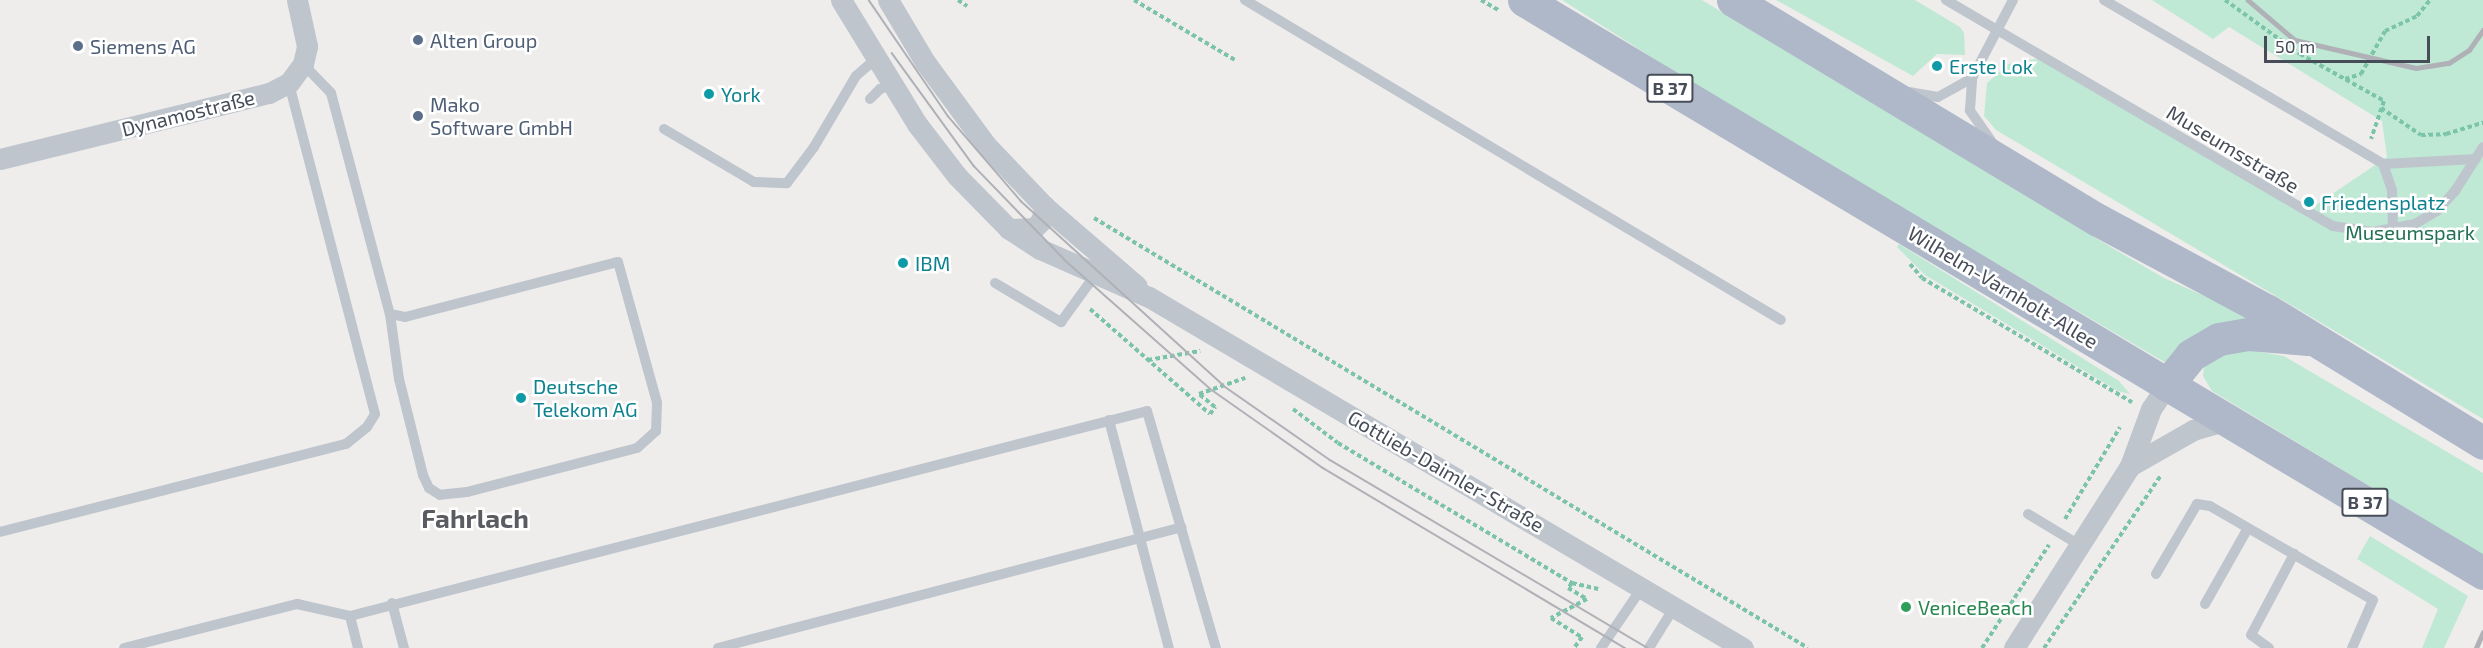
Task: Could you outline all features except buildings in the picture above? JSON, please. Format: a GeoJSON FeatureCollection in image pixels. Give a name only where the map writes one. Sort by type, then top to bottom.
{"type":"FeatureCollection","features":[{"type":"Feature","properties":{"kind":"main road","name":"Wilhelm-Varnholt-Allee"},"geometry":{"type":"LineString","coordinates":[[1524,0],[2483,573]]}},
{"type":"Feature","properties":{"kind":"main road"},"geometry":{"type":"LineString","coordinates":[[1733,0],[2014,171],[2268,311],[2483,443]]}},
{"type":"Feature","properties":{"kind":"main road"},"geometry":{"type":"LineString","coordinates":[[2167,385],[2191,355],[2219,339],[2248,334],[2313,339]]}},
{"type":"Feature","properties":{"kind":"street"},"geometry":{"type":"LineString","coordinates":[[289,83],[303,64],[307,46],[297,0]]}},
{"type":"Feature","properties":{"kind":"street","name":"Gottlieb-Daimler-Straße"},"geometry":{"type":"LineString","coordinates":[[841,0],[893,84],[957,176],[1009,229],[1099,266],[1643,586],[1743,648]]}},
{"type":"Feature","properties":{"kind":"street","name":"Gottlieb-Daimler-Straße"},"geometry":{"type":"LineString","coordinates":[[888,0],[956,107],[1099,266]]}},
{"type":"Feature","properties":{"kind":"street","name":"Dynamostraße"},"geometry":{"type":"LineString","coordinates":[[0,159],[269,93],[289,83]]}},
{"type":"Feature","properties":{"kind":"street"},"geometry":{"type":"LineString","coordinates":[[1009,229],[1034,228],[1041,221],[1045,207]]}},
{"type":"Feature","properties":{"kind":"street"},"geometry":{"type":"LineString","coordinates":[[2014,648],[2130,466],[2151,409],[2167,385]]}},
{"type":"Feature","properties":{"kind":"street"},"geometry":{"type":"LineString","coordinates":[[2130,466],[2193,430],[2227,420]]}},
{"type":"Feature","properties":{"kind":"lane"},"geometry":{"type":"LineString","coordinates":[[1245,0],[1781,320]]}},
{"type":"Feature","properties":{"kind":"lane","name":"Museumsstraße"},"geometry":{"type":"LineString","coordinates":[[1946,0],[2315,219],[2352,231],[2393,231],[2437,211],[2455,192],[2483,147]]}},
{"type":"Feature","properties":{"kind":"lane"},"geometry":{"type":"LineString","coordinates":[[2013,0],[1972,78],[1970,110],[2014,171]]}},
{"type":"Feature","properties":{"kind":"lane"},"geometry":{"type":"LineString","coordinates":[[2104,0],[2383,164],[2476,159]]}},
{"type":"Feature","properties":{"kind":"lane"},"geometry":{"type":"LineString","coordinates":[[664,129],[754,182],[787,183],[814,147],[856,76],[877,58]]}},
{"type":"Feature","properties":{"kind":"lane"},"geometry":{"type":"LineString","coordinates":[[303,64],[331,93],[390,314],[399,379],[423,476],[429,488],[440,495],[467,492],[637,448],[656,430],[657,403],[618,262],[405,317],[390,314]]}},
{"type":"Feature","properties":{"kind":"lane"},"geometry":{"type":"LineString","coordinates":[[1873,85],[1938,97],[1972,78]]}},
{"type":"Feature","properties":{"kind":"lane"},"geometry":{"type":"LineString","coordinates":[[0,532],[346,444],[367,427],[375,414],[289,83]]}},
{"type":"Feature","properties":{"kind":"lane"},"geometry":{"type":"LineString","coordinates":[[870,99],[880,89],[893,84]]}},
{"type":"Feature","properties":{"kind":"lane"},"geometry":{"type":"LineString","coordinates":[[2383,164],[2392,190],[2393,231]]}},
{"type":"Feature","properties":{"kind":"lane"},"geometry":{"type":"LineString","coordinates":[[994,283],[1061,322],[1099,266]]}},
{"type":"Feature","properties":{"kind":"lane"},"geometry":{"type":"LineString","coordinates":[[124,648],[297,604],[350,616],[392,603],[1147,411],[1216,648]]}},
{"type":"Feature","properties":{"kind":"lane"},"geometry":{"type":"LineString","coordinates":[[1109,420],[1170,648]]}},
{"type":"Feature","properties":{"kind":"lane"},"geometry":{"type":"LineString","coordinates":[[2156,574],[2197,504],[2210,506],[2373,600],[2352,648]]}},
{"type":"Feature","properties":{"kind":"lane"},"geometry":{"type":"LineString","coordinates":[[2028,514],[2081,546]]}},
{"type":"Feature","properties":{"kind":"lane"},"geometry":{"type":"LineString","coordinates":[[718,648],[1181,527]]}},
{"type":"Feature","properties":{"kind":"lane"},"geometry":{"type":"LineString","coordinates":[[2205,604],[2248,528]]}},
{"type":"Feature","properties":{"kind":"lane"},"geometry":{"type":"LineString","coordinates":[[2270,648],[2251,634],[2294,554]]}},
{"type":"Feature","properties":{"kind":"lane"},"geometry":{"type":"LineString","coordinates":[[1601,648],[1643,586]]}},
{"type":"Feature","properties":{"kind":"lane"},"geometry":{"type":"LineString","coordinates":[[392,603],[404,648]]}},
{"type":"Feature","properties":{"kind":"lane"},"geometry":{"type":"LineString","coordinates":[[1649,648],[1676,606]]}},
{"type":"Feature","properties":{"kind":"lane"},"geometry":{"type":"LineString","coordinates":[[350,616],[358,648]]}},
{"type":"Feature","properties":{"kind":"path"},"geometry":{"type":"LineString","coordinates":[[958,0],[967,6]]}},
{"type":"Feature","properties":{"kind":"path"},"geometry":{"type":"LineString","coordinates":[[1134,0],[1235,60]]}},
{"type":"Feature","properties":{"kind":"path"},"geometry":{"type":"LineString","coordinates":[[2225,0],[2239,14],[2384,101],[2366,154]]}},
{"type":"Feature","properties":{"kind":"path"},"geometry":{"type":"LineString","coordinates":[[2344,79],[2361,74],[2385,31],[2417,16],[2430,0]]}},
{"type":"Feature","properties":{"kind":"path"},"geometry":{"type":"LineString","coordinates":[[2381,108],[2421,135],[2446,134],[2483,123]]}},
{"type":"Feature","properties":{"kind":"path"},"geometry":{"type":"LineString","coordinates":[[1090,216],[1808,648]]}},
{"type":"Feature","properties":{"kind":"path"},"geometry":{"type":"LineString","coordinates":[[1209,350],[1147,360],[1210,414],[1215,407],[1198,394],[1249,377],[1241,371]]}},
{"type":"Feature","properties":{"kind":"path"},"geometry":{"type":"LineString","coordinates":[[1285,403],[1338,443],[1572,583],[1601,590],[1628,606]]}},
{"type":"Feature","properties":{"kind":"path"},"geometry":{"type":"LineString","coordinates":[[2043,648],[2164,470]]}},
{"type":"Feature","properties":{"kind":"path"},"geometry":{"type":"LineString","coordinates":[[1572,583],[1568,588],[1587,599],[1551,618],[1582,637],[1574,648]]}},
{"type":"Feature","properties":{"kind":"green space"},"geometry":{"type":"Polygon","coordinates":[[[1562,0],[1702,0],[2164,278],[2249,316],[2166,363],[1717,99],[1562,0]]]}},
{"type":"Feature","properties":{"kind":"green space"},"geometry":{"type":"Polygon","coordinates":[[[1776,0],[1915,0],[1960,27],[1964,33],[1965,55],[1937,54],[1913,76],[1776,0]]]}},
{"type":"Feature","properties":{"kind":"green space","name":"Museumspark"},"geometry":{"type":"Polygon","coordinates":[[[2152,0],[2483,0],[2483,419],[1996,130],[1984,116],[1987,83],[2008,64],[2046,57],[2304,213],[2387,157],[2382,121],[2229,27],[2213,39],[2152,0]]]}},
{"type":"Feature","properties":{"kind":"green space"},"geometry":{"type":"Polygon","coordinates":[[[1899,244],[2119,381],[2130,394],[2118,391],[1925,275],[1897,247],[1899,244]]]}},
{"type":"Feature","properties":{"kind":"green space"},"geometry":{"type":"Polygon","coordinates":[[[2237,348],[2284,356],[2483,473],[2483,555],[2212,391],[2203,376],[2204,365],[2237,348]]]}},
{"type":"Feature","properties":{"kind":"green space"},"geometry":{"type":"Polygon","coordinates":[[[2370,536],[2468,596],[2444,648],[2422,648],[2438,609],[2357,559],[2370,536]]]}},
{"type":"Feature","properties":{"kind":"tram line"},"geometry":{"type":"LineString","coordinates":[[869,0],[948,116],[1021,201],[1224,386],[1330,460],[1648,648]]}},
{"type":"Feature","properties":{"kind":"tram line"},"geometry":{"type":"LineString","coordinates":[[892,53],[974,166],[1066,261],[1212,390],[1323,468],[1625,648]]}},
{"type":"Feature","properties":{"kind":"railway"},"geometry":{"type":"LineString","coordinates":[[2248,0],[2295,40],[2416,68],[2449,63],[2469,50],[2483,30]]}},
{"type":"Feature","properties":{"kind":"railway"},"geometry":{"type":"LineString","coordinates":[[2476,648],[2483,632]]}},
{"type":"Feature","properties":{"kind":"place","name":"Alten Group"},"geometry":{"type":"Point","coordinates":[418,40]}},
{"type":"Feature","properties":{"kind":"place","name":"Siemens AG"},"geometry":{"type":"Point","coordinates":[78,46]}},
{"type":"Feature","properties":{"kind":"place","name":"Erste Lok"},"geometry":{"type":"Point","coordinates":[1937,66]}},
{"type":"Feature","properties":{"kind":"place","name":"York"},"geometry":{"type":"Point","coordinates":[709,94]}},
{"type":"Feature","properties":{"kind":"place","name":"Mako Software GmbH"},"geometry":{"type":"Point","coordinates":[418,116]}},
{"type":"Feature","properties":{"kind":"place","name":"Friedensplatz"},"geometry":{"type":"Point","coordinates":[2309,202]}},
{"type":"Feature","properties":{"kind":"place","name":"IBM"},"geometry":{"type":"Point","coordinates":[903,263]}},
{"type":"Feature","properties":{"kind":"place","name":"Deutsche Telekom AG"},"geometry":{"type":"Point","coordinates":[521,398]}},
{"type":"Feature","properties":{"kind":"place","name":"VeniceBeach"},"geometry":{"type":"Point","coordinates":[1906,607]}},
{"type":"Feature","properties":{"kind":"district","name":"Fahrlach"},"geometry":{"type":"Point","coordinates":[475,518]}}]}
